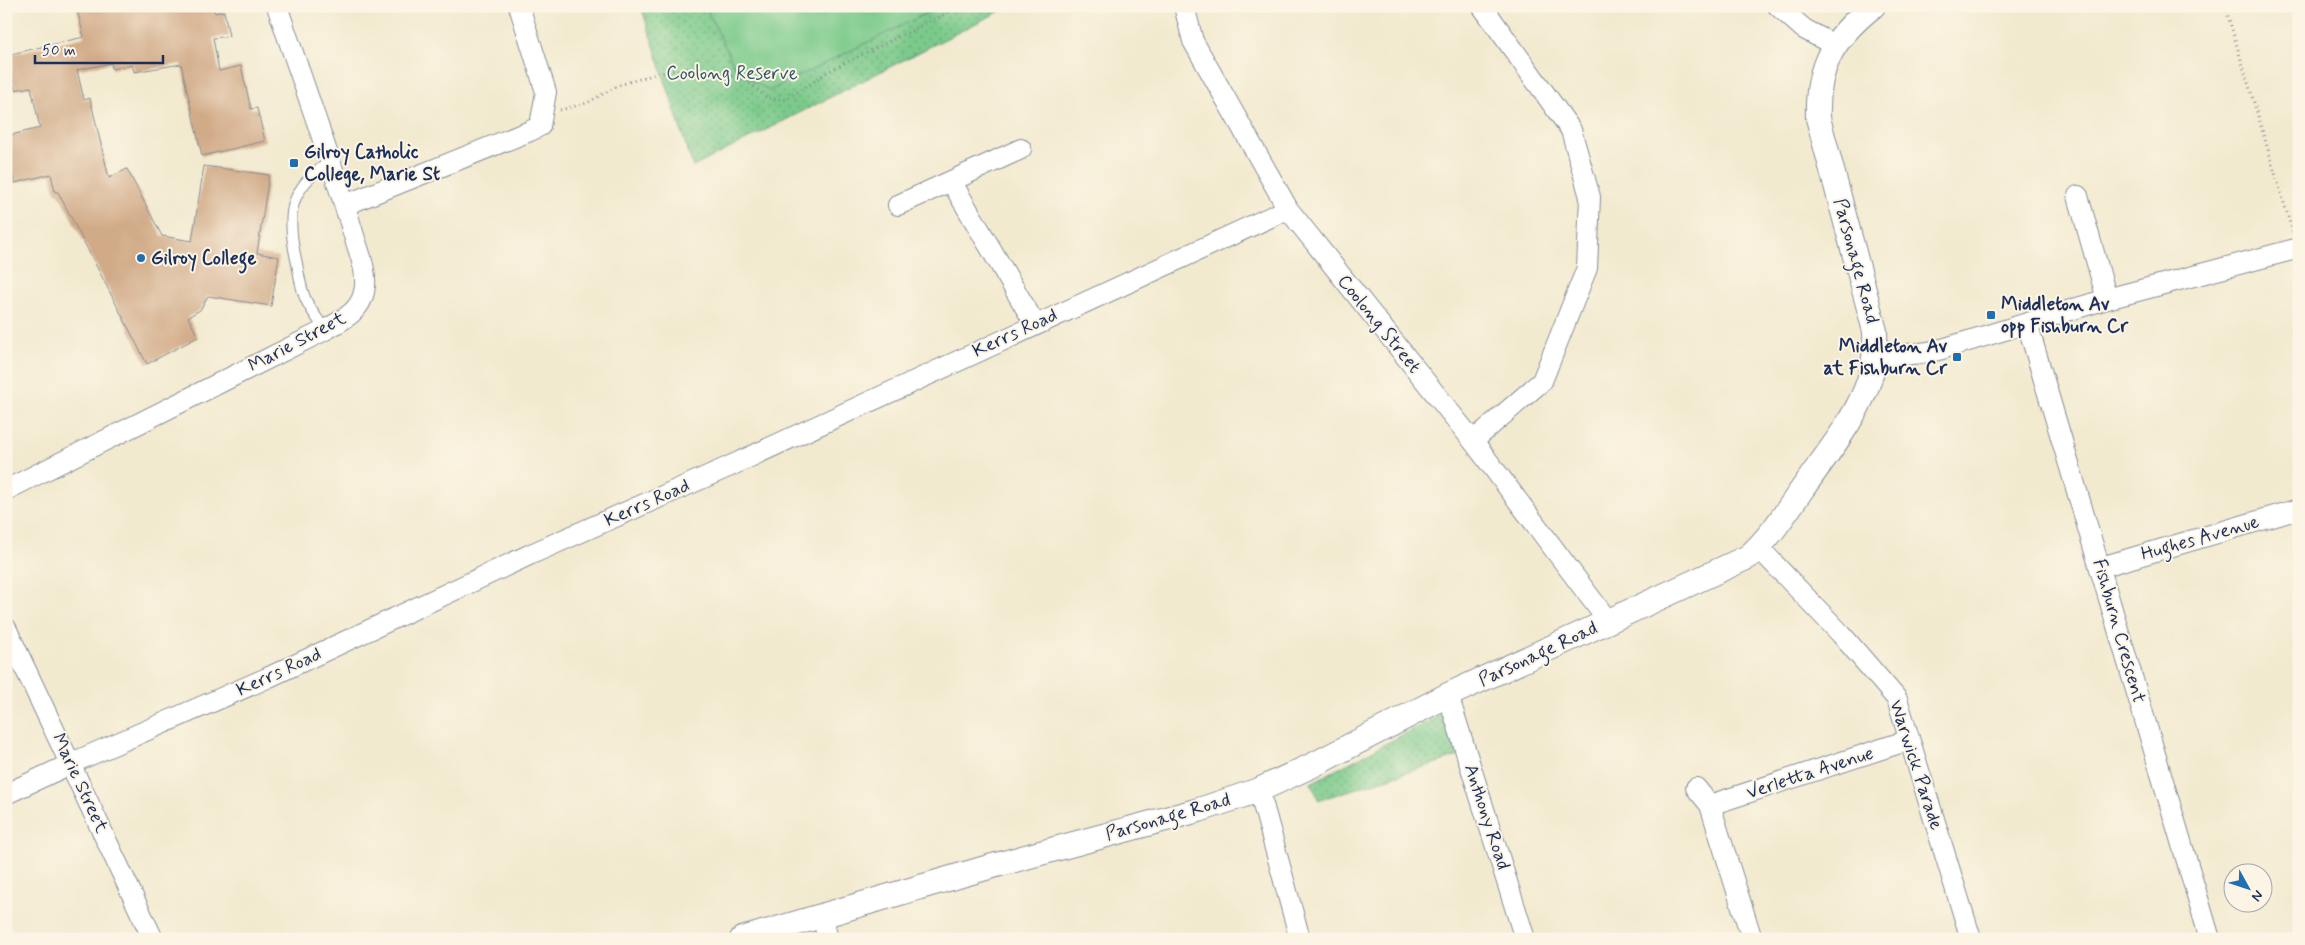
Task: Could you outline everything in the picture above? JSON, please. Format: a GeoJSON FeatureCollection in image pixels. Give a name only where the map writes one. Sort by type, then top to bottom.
{"type":"FeatureCollection","features":[{"type":"Feature","properties":{"kind":"street","name":"Marie Street"},"geometry":{"type":"LineString","coordinates":[[6,490],[325,330],[352,313],[361,302],[365,290],[364,274],[344,205],[277,6]]}},
{"type":"Feature","properties":{"kind":"street"},"geometry":{"type":"LineString","coordinates":[[344,205],[540,126],[546,92],[519,6]]}},
{"type":"Feature","properties":{"kind":"street","name":"Coolong Street"},"geometry":{"type":"LineString","coordinates":[[1184,6],[1192,41],[1288,209],[1473,441],[1608,621]]}},
{"type":"Feature","properties":{"kind":"street"},"geometry":{"type":"LineString","coordinates":[[1473,441],[1542,381],[1587,268],[1590,197],[1571,130],[1482,6]]}},
{"type":"Feature","properties":{"kind":"street"},"geometry":{"type":"LineString","coordinates":[[1778,6],[1804,29],[1834,45]]}},
{"type":"Feature","properties":{"kind":"street","name":"Parsonage Road"},"geometry":{"type":"LineString","coordinates":[[742,939],[997,865],[1199,810],[1259,790],[1315,764],[1448,695],[1737,564],[1759,548],[1835,443],[1862,399],[1876,354],[1874,331],[1818,118],[1818,96],[1826,61],[1834,45],[1853,22],[1873,6]]}},
{"type":"Feature","properties":{"kind":"street"},"geometry":{"type":"LineString","coordinates":[[898,205],[1021,149]]}},
{"type":"Feature","properties":{"kind":"street"},"geometry":{"type":"LineString","coordinates":[[951,181],[1035,324]]}},
{"type":"Feature","properties":{"kind":"street"},"geometry":{"type":"LineString","coordinates":[[2078,196],[2107,299]]}},
{"type":"Feature","properties":{"kind":"street","name":"Kerrs Road"},"geometry":{"type":"LineString","coordinates":[[6,794],[267,678],[529,555],[728,467],[1288,209]]}},
{"type":"Feature","properties":{"kind":"street"},"geometry":{"type":"LineString","coordinates":[[1876,354],[1920,355],[2107,299],[2298,248]]}},
{"type":"Feature","properties":{"kind":"street","name":"Fishburn Crescent"},"geometry":{"type":"LineString","coordinates":[[2027,323],[2210,939]]}},
{"type":"Feature","properties":{"kind":"street","name":"Hughes Avenue"},"geometry":{"type":"LineString","coordinates":[[2101,567],[2299,510]]}},
{"type":"Feature","properties":{"kind":"street","name":"Warwick Parade"},"geometry":{"type":"LineString","coordinates":[[1759,548],[1841,634],[1897,699],[1971,939]]}},
{"type":"Feature","properties":{"kind":"street","name":"Marie Street"},"geometry":{"type":"LineString","coordinates":[[6,628],[153,939]]}},
{"type":"Feature","properties":{"kind":"street","name":"Anthony Road"},"geometry":{"type":"LineString","coordinates":[[1448,695],[1525,939]]}},
{"type":"Feature","properties":{"kind":"street","name":"Verletta Avenue"},"geometry":{"type":"LineString","coordinates":[[1710,805],[1909,740]]}},
{"type":"Feature","properties":{"kind":"street"},"geometry":{"type":"LineString","coordinates":[[1696,788],[1710,805],[1752,939]]}},
{"type":"Feature","properties":{"kind":"street"},"geometry":{"type":"LineString","coordinates":[[1259,790],[1300,939]]}},
{"type":"Feature","properties":{"kind":"street"},"geometry":{"type":"LineString","coordinates":[[822,916],[828,939]]}},
{"type":"Feature","properties":{"kind":"lane"},"geometry":{"type":"LineString","coordinates":[[325,330],[305,298],[290,232],[291,209],[295,198],[313,172],[330,162]]}},
{"type":"Feature","properties":{"kind":"path"},"geometry":{"type":"LineString","coordinates":[[540,126],[560,109],[587,102],[619,85],[656,74],[687,68],[720,72],[748,82],[768,99],[787,99],[829,71],[961,6]]}},
{"type":"Feature","properties":{"kind":"path"},"geometry":{"type":"LineString","coordinates":[[2225,6],[2298,248]]}},
{"type":"Feature","properties":{"kind":"green space","name":"Coolong Reserve"},"geometry":{"type":"Polygon","coordinates":[[[641,6],[1010,6],[693,167],[641,6]]]}},
{"type":"Feature","properties":{"kind":"green space"},"geometry":{"type":"Polygon","coordinates":[[[705,6],[941,6],[769,91],[736,69],[705,6]]]}},
{"type":"Feature","properties":{"kind":"green space"},"geometry":{"type":"Polygon","coordinates":[[[1442,714],[1459,756],[1319,800],[1311,783],[1442,714]]]}},
{"type":"Feature","properties":{"kind":"building"},"geometry":{"type":"Polygon","coordinates":[[[76,6],[213,6],[215,13],[224,11],[229,36],[213,38],[219,71],[241,66],[251,109],[257,108],[265,141],[202,156],[181,64],[134,72],[132,65],[112,69],[111,63],[77,70],[84,100],[90,98],[109,178],[127,169],[162,236],[192,241],[204,166],[269,175],[257,253],[279,257],[271,306],[208,296],[200,310],[188,317],[198,337],[147,364],[58,192],[55,192],[51,174],[15,183],[6,158],[6,153],[10,152],[7,136],[40,128],[31,87],[15,90],[7,55],[84,37],[76,6]]]}},
{"type":"Feature","properties":{"kind":"place","name":"Gilroy Catholic College, Marie St"},"geometry":{"type":"Point","coordinates":[294,163]}},
{"type":"Feature","properties":{"kind":"place","name":"Gilroy College"},"geometry":{"type":"Point","coordinates":[141,258]}},
{"type":"Feature","properties":{"kind":"place","name":"Middleton Av opp Fishburn Cr"},"geometry":{"type":"Point","coordinates":[1991,315]}},
{"type":"Feature","properties":{"kind":"place","name":"Middleton Av at Fishburn Cr"},"geometry":{"type":"Point","coordinates":[1957,357]}}]}
